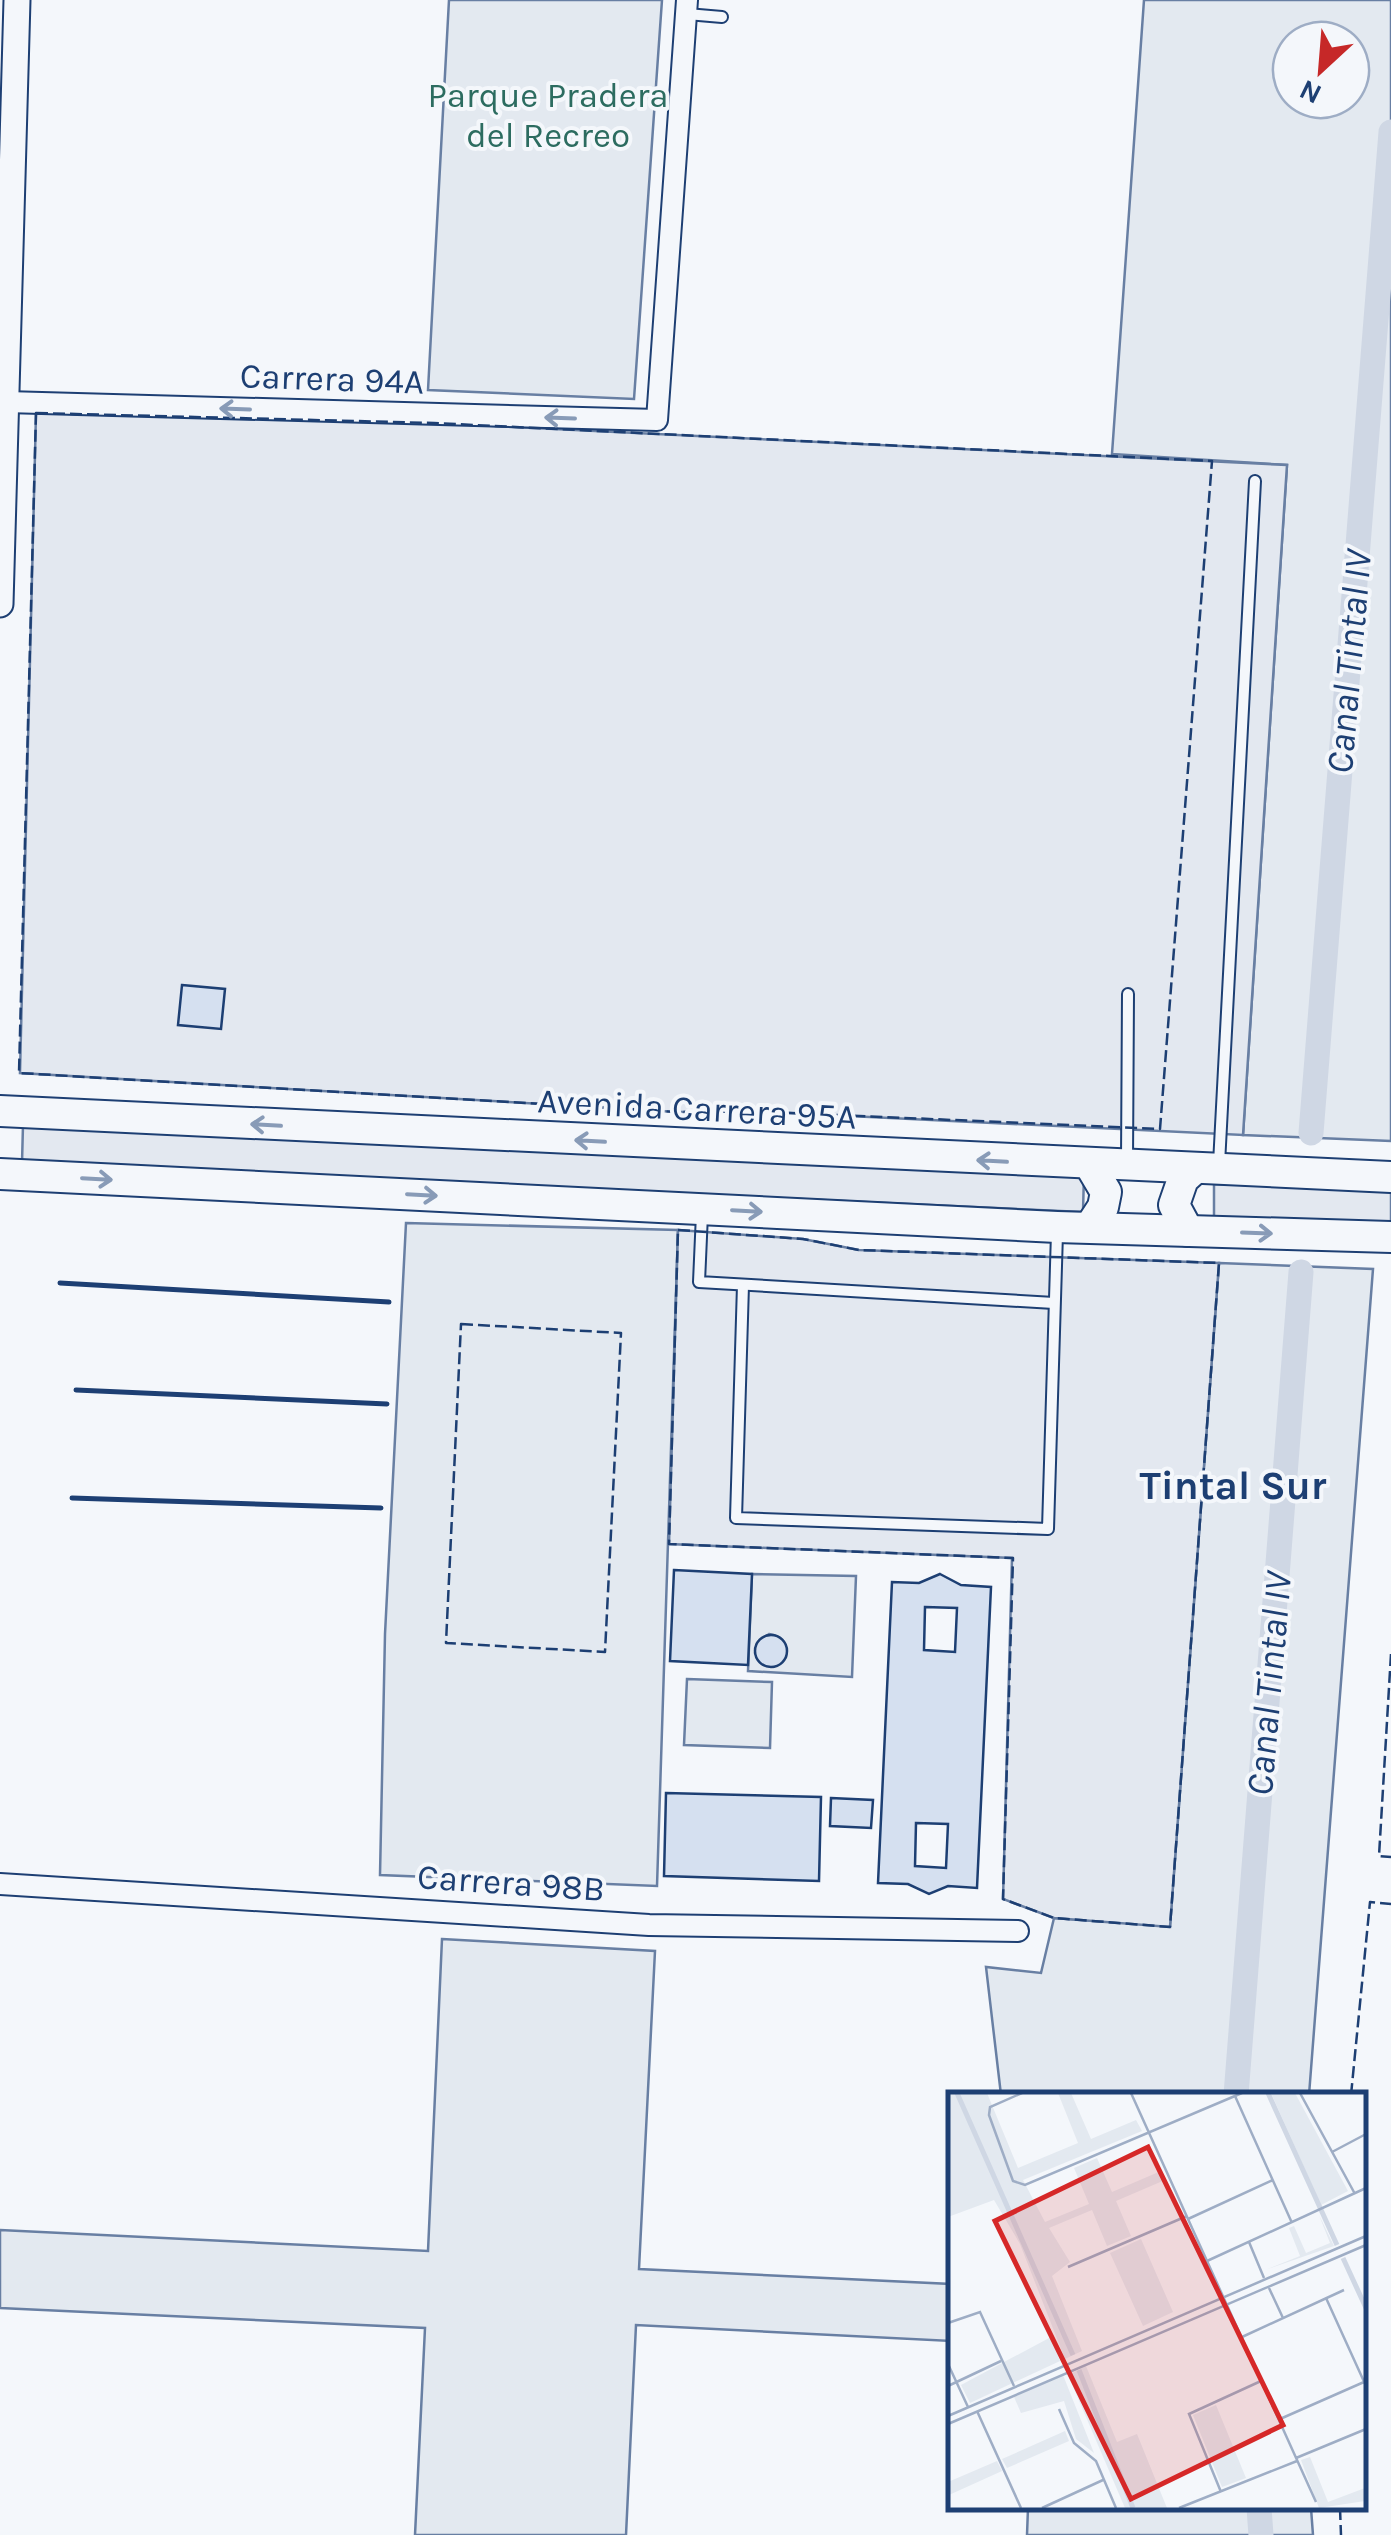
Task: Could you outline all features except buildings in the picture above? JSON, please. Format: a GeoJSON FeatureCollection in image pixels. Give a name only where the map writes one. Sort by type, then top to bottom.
{"type":"FeatureCollection","features":[{"type":"Feature","properties":{"kind":"main road","name":"Avenida Carrera 95A"},"geometry":{"type":"LineString","coordinates":[[0,1112],[1391,1177]]}},
{"type":"Feature","properties":{"kind":"main road"},"geometry":{"type":"LineString","coordinates":[[1090,1165],[1106,1192],[1104,1207],[1090,1228]]}},
{"type":"Feature","properties":{"kind":"main road"},"geometry":{"type":"LineString","coordinates":[[1188,1231],[1174,1205],[1183,1179],[1206,1170]]}},
{"type":"Feature","properties":{"kind":"main road"},"geometry":{"type":"LineString","coordinates":[[0,1174],[1057,1227],[1391,1237]]}},
{"type":"Feature","properties":{"kind":"street"},"geometry":{"type":"LineString","coordinates":[[0,604],[6,402],[8,54],[18,0]]}},
{"type":"Feature","properties":{"kind":"street","name":"Carrera 94A"},"geometry":{"type":"LineString","coordinates":[[6,402],[657,420],[686,7]]}},
{"type":"Feature","properties":{"kind":"street","name":"Carrera 98B"},"geometry":{"type":"LineString","coordinates":[[0,1884],[648,1924],[1018,1931]]}},
{"type":"Feature","properties":{"kind":"lane"},"geometry":{"type":"LineString","coordinates":[[686,7],[722,17]]}},
{"type":"Feature","properties":{"kind":"lane"},"geometry":{"type":"LineString","coordinates":[[1206,1170],[1255,481]]}},
{"type":"Feature","properties":{"kind":"lane"},"geometry":{"type":"LineString","coordinates":[[1127,1167],[1128,994]]}},
{"type":"Feature","properties":{"kind":"lane"},"geometry":{"type":"LineString","coordinates":[[703,1209],[699,1282],[1054,1303]]}},
{"type":"Feature","properties":{"kind":"lane"},"geometry":{"type":"LineString","coordinates":[[743,1285],[736,1518],[1048,1529],[1057,1227]]}},
{"type":"Feature","properties":{"kind":"green space","name":"Parque Pradera del Recreo"},"geometry":{"type":"Polygon","coordinates":[[[449,0],[662,0],[634,399],[428,390],[449,0]]]}},
{"type":"Feature","properties":{"kind":"green space"},"geometry":{"type":"Polygon","coordinates":[[[1144,0],[1391,0],[1391,1141],[1243,1135],[1287,465],[1112,454],[1144,0]]]}},
{"type":"Feature","properties":{"kind":"green space"},"geometry":{"type":"Polygon","coordinates":[[[406,1223],[678,1230],[657,1886],[380,1875],[385,1634],[406,1223]]]}},
{"type":"Feature","properties":{"kind":"green space"},"geometry":{"type":"Polygon","coordinates":[[[1219,1263],[1373,1269],[1309,2092],[1001,2092],[986,1967],[1041,1973],[1054,1918],[1170,1926],[1219,1263]]]}},
{"type":"Feature","properties":{"kind":"green space"},"geometry":{"type":"Polygon","coordinates":[[[752,1574],[856,1576],[852,1677],[748,1671],[752,1574]],[[769,1634],[757,1643],[755,1653],[763,1665],[773,1667],[786,1657],[786,1648],[783,1641],[769,1634]]]}},
{"type":"Feature","properties":{"kind":"green space"},"geometry":{"type":"Polygon","coordinates":[[[687,1679],[772,1682],[770,1748],[684,1745],[687,1679]]]}},
{"type":"Feature","properties":{"kind":"green space"},"geometry":{"type":"Polygon","coordinates":[[[442,1939],[655,1951],[639,2269],[948,2284],[948,2341],[636,2325],[626,2535],[415,2535],[425,2328],[0,2308],[0,2230],[428,2251],[442,1939]]]}},
{"type":"Feature","properties":{"kind":"green space"},"geometry":{"type":"Polygon","coordinates":[[[1028,2510],[1311,2510],[1313,2535],[1027,2535],[1028,2510]]]}},
{"type":"Feature","properties":{"kind":"shaded area"},"geometry":{"type":"Polygon","coordinates":[[[36,413],[434,423],[1287,465],[1243,1135],[746,1111],[677,1112],[20,1073],[36,413]]]}},
{"type":"Feature","properties":{"kind":"shaded area"},"geometry":{"type":"Polygon","coordinates":[[[23,1125],[1084,1174],[1083,1212],[22,1163],[23,1125]]]}},
{"type":"Feature","properties":{"kind":"shaded area"},"geometry":{"type":"Polygon","coordinates":[[[1214,1184],[1391,1189],[1391,1225],[1214,1220],[1214,1184]]]}},
{"type":"Feature","properties":{"kind":"shaded area"},"geometry":{"type":"Polygon","coordinates":[[[678,1230],[803,1239],[859,1250],[1219,1263],[1170,1927],[1054,1918],[1003,1899],[1012,1558],[669,1544],[678,1230]]]}},
{"type":"Feature","properties":{"kind":"waterway","name":"Canal Tintal IV"},"geometry":{"type":"LineString","coordinates":[[1311,1133],[1391,132]]}},
{"type":"Feature","properties":{"kind":"waterway","name":"Canal Tintal IV"},"geometry":{"type":"LineString","coordinates":[[1236,2092],[1301,1272]]}},
{"type":"Feature","properties":{"kind":"waterway","name":"Canal Tintal IV"},"geometry":{"type":"LineString","coordinates":[[1259,2510],[1261,2535]]}},
{"type":"Feature","properties":{"kind":"fence"},"geometry":{"type":"LineString","coordinates":[[36,413],[434,423],[1212,461],[1160,1129],[746,1111],[677,1112],[19,1073],[36,413]]}},
{"type":"Feature","properties":{"kind":"fence"},"geometry":{"type":"LineString","coordinates":[[678,1230],[803,1239],[859,1250],[1219,1263],[1170,1927],[1054,1918],[1003,1899],[1013,1558],[669,1544],[678,1230]]}},
{"type":"Feature","properties":{"kind":"fence"},"geometry":{"type":"LineString","coordinates":[[461,1324],[621,1333],[605,1652],[446,1643],[461,1324]]}},
{"type":"Feature","properties":{"kind":"fence"},"geometry":{"type":"LineString","coordinates":[[1391,1654],[1379,1856],[1391,1857]]}},
{"type":"Feature","properties":{"kind":"fence"},"geometry":{"type":"LineString","coordinates":[[1351,2092],[1370,1902],[1391,1904]]}},
{"type":"Feature","properties":{"kind":"fence"},"geometry":{"type":"LineString","coordinates":[[1340,2510],[1341,2535]]}},
{"type":"Feature","properties":{"kind":"wall"},"geometry":{"type":"LineString","coordinates":[[60,1283],[389,1302]]}},
{"type":"Feature","properties":{"kind":"wall"},"geometry":{"type":"LineString","coordinates":[[76,1390],[387,1404]]}},
{"type":"Feature","properties":{"kind":"wall"},"geometry":{"type":"LineString","coordinates":[[72,1498],[381,1508]]}},
{"type":"Feature","properties":{"kind":"district","name":"Tintal Sur"},"geometry":{"type":"Point","coordinates":[1233,1485]}}]}
